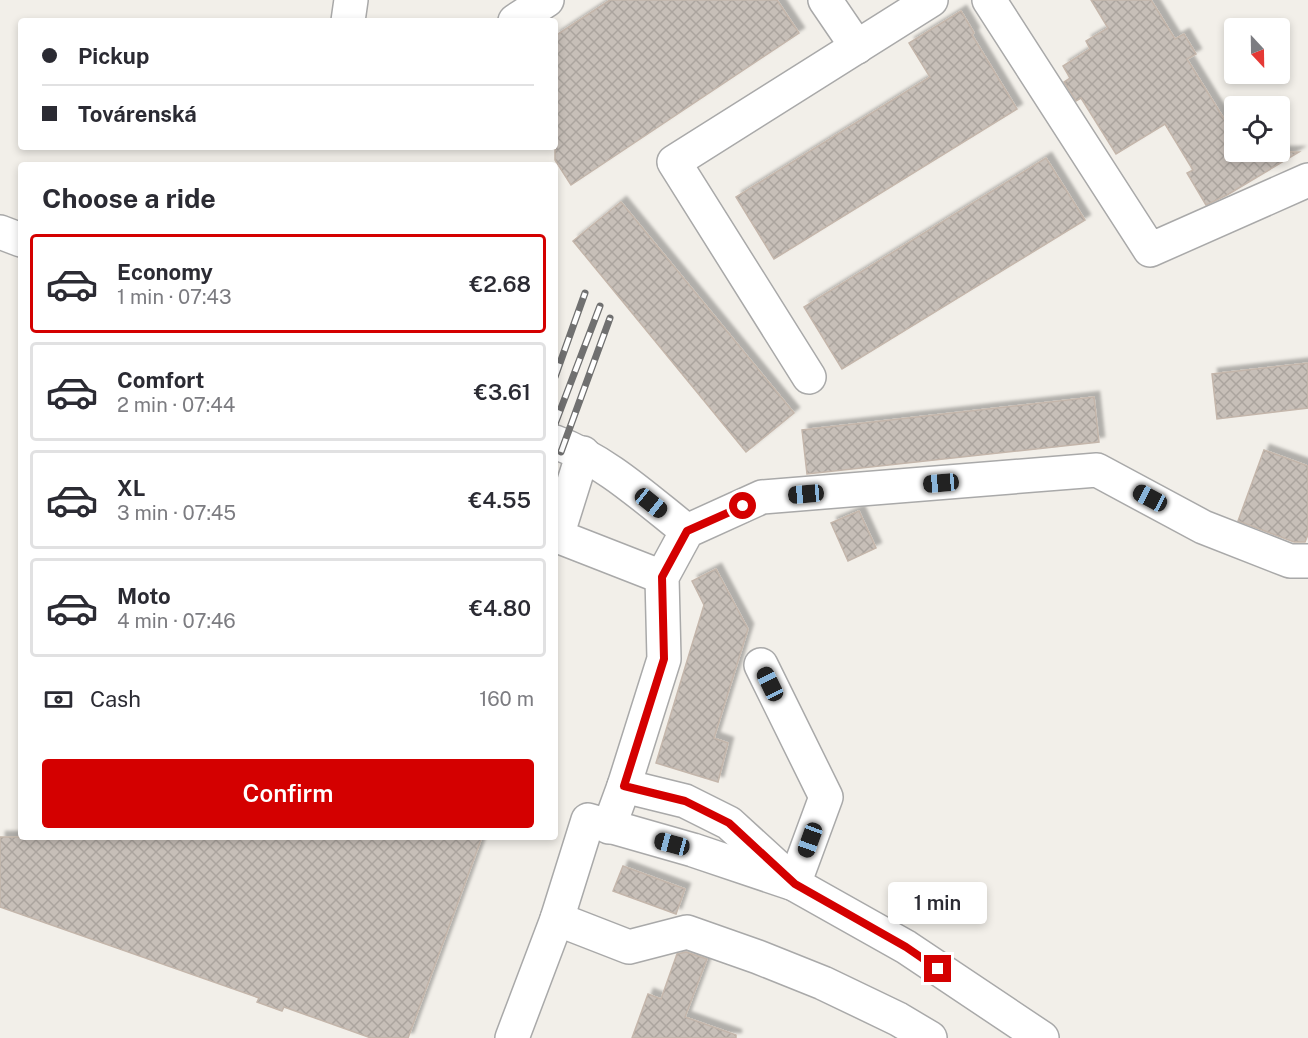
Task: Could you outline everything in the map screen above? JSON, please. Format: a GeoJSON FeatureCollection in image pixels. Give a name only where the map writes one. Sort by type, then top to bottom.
{"type":"FeatureCollection","features":[{"type":"Feature","properties":{"kind":"street"},"geometry":{"type":"LineString","coordinates":[[348,18],[351,0]]}},
{"type":"Feature","properties":{"kind":"street"},"geometry":{"type":"LineString","coordinates":[[520,18],[548,0]]}},
{"type":"Feature","properties":{"kind":"street"},"geometry":{"type":"LineString","coordinates":[[825,0],[857,47]]}},
{"type":"Feature","properties":{"kind":"street"},"geometry":{"type":"LineString","coordinates":[[809,377],[674,162],[931,0]]}},
{"type":"Feature","properties":{"kind":"street"},"geometry":{"type":"LineString","coordinates":[[989,0],[1150,250],[1308,180]]}},
{"type":"Feature","properties":{"kind":"street"},"geometry":{"type":"LineString","coordinates":[[0,232],[18,239]]}},
{"type":"Feature","properties":{"kind":"street"},"geometry":{"type":"LineString","coordinates":[[558,529],[569,448],[616,474],[687,531]]}},
{"type":"Feature","properties":{"kind":"street"},"geometry":{"type":"LineString","coordinates":[[609,827],[664,659],[662,577],[687,531],[762,497],[1097,470],[1203,527],[1290,561],[1308,561]]}},
{"type":"Feature","properties":{"kind":"street"},"geometry":{"type":"LineString","coordinates":[[558,536],[662,577]]}},
{"type":"Feature","properties":{"kind":"street"},"geometry":{"type":"LineString","coordinates":[[761,665],[826,796],[795,884]]}},
{"type":"Feature","properties":{"kind":"street"},"geometry":{"type":"LineString","coordinates":[[624,786],[685,801],[729,823],[795,884]]}},
{"type":"Feature","properties":{"kind":"street"},"geometry":{"type":"LineString","coordinates":[[512,1038],[556,919],[588,820],[693,850],[795,884],[906,947],[1042,1038]]}},
{"type":"Feature","properties":{"kind":"street"},"geometry":{"type":"LineString","coordinates":[[556,919],[629,947],[687,932],[823,983],[898,1019],[930,1038]]}},
{"type":"Feature","properties":{"kind":"building"},"geometry":{"type":"Polygon","coordinates":[[[610,0],[777,0],[799,33],[571,185],[555,160],[555,150],[558,150],[558,34],[610,0]]]}},
{"type":"Feature","properties":{"kind":"building"},"geometry":{"type":"Polygon","coordinates":[[[1091,0],[1151,0],[1175,39],[1184,34],[1196,54],[1187,59],[1224,119],[1224,162],[1282,162],[1206,205],[1187,173],[1193,170],[1165,124],[1116,154],[1081,98],[1076,101],[1064,82],[1070,78],[1063,66],[1090,49],[1086,41],[1108,28],[1091,0]]]}},
{"type":"Feature","properties":{"kind":"building"},"geometry":{"type":"Polygon","coordinates":[[[961,11],[974,33],[972,35],[1017,109],[774,259],[736,197],[930,77],[909,43],[961,11]]]}},
{"type":"Feature","properties":{"kind":"building"},"geometry":{"type":"Polygon","coordinates":[[[1290,152],[1299,152],[1290,157],[1290,152]]]}},
{"type":"Feature","properties":{"kind":"building"},"geometry":{"type":"Polygon","coordinates":[[[1046,158],[1085,220],[842,369],[804,307],[1046,158]]]}},
{"type":"Feature","properties":{"kind":"building"},"geometry":{"type":"Polygon","coordinates":[[[621,202],[794,413],[746,452],[573,241],[621,202]]]}},
{"type":"Feature","properties":{"kind":"building"},"geometry":{"type":"Polygon","coordinates":[[[1308,363],[1308,408],[1217,419],[1212,374],[1308,363]]]}},
{"type":"Feature","properties":{"kind":"building"},"geometry":{"type":"Polygon","coordinates":[[[1094,397],[1099,442],[807,474],[802,430],[1094,397]]]}},
{"type":"Feature","properties":{"kind":"building"},"geometry":{"type":"Polygon","coordinates":[[[1264,450],[1308,466],[1308,534],[1305,542],[1294,542],[1238,521],[1264,450]]]}},
{"type":"Feature","properties":{"kind":"building"},"geometry":{"type":"Polygon","coordinates":[[[859,511],[876,548],[848,561],[831,523],[859,511]]]}},
{"type":"Feature","properties":{"kind":"building"},"geometry":{"type":"Polygon","coordinates":[[[716,569],[748,629],[714,738],[728,743],[718,782],[656,763],[704,605],[692,581],[716,569]]]}},
{"type":"Feature","properties":{"kind":"building"},"geometry":{"type":"Polygon","coordinates":[[[0,837],[18,837],[18,840],[481,840],[408,1038],[371,1038],[284,1007],[282,1011],[257,1002],[259,998],[0,907],[0,837]]]}},
{"type":"Feature","properties":{"kind":"building"},"geometry":{"type":"Polygon","coordinates":[[[623,866],[685,889],[676,914],[613,891],[623,866]]]}},
{"type":"Feature","properties":{"kind":"building"},"geometry":{"type":"Polygon","coordinates":[[[686,952],[707,959],[685,1017],[736,1035],[736,1038],[632,1038],[648,994],[661,999],[677,954],[686,952]]]}},
{"type":"Feature","properties":{"kind":"railway"},"geometry":{"type":"LineString","coordinates":[[558,369],[585,293]]}},
{"type":"Feature","properties":{"kind":"railway"},"geometry":{"type":"LineString","coordinates":[[558,416],[600,306]]}},
{"type":"Feature","properties":{"kind":"railway"},"geometry":{"type":"LineString","coordinates":[[561,452],[610,318]]}},
{"type":"Feature","properties":{"kind":"route"},"geometry":{"type":"LineString","coordinates":[[743,506],[687,531],[662,577],[664,659],[624,786],[685,801],[729,823],[795,884],[906,947],[938,969]]}}]}
